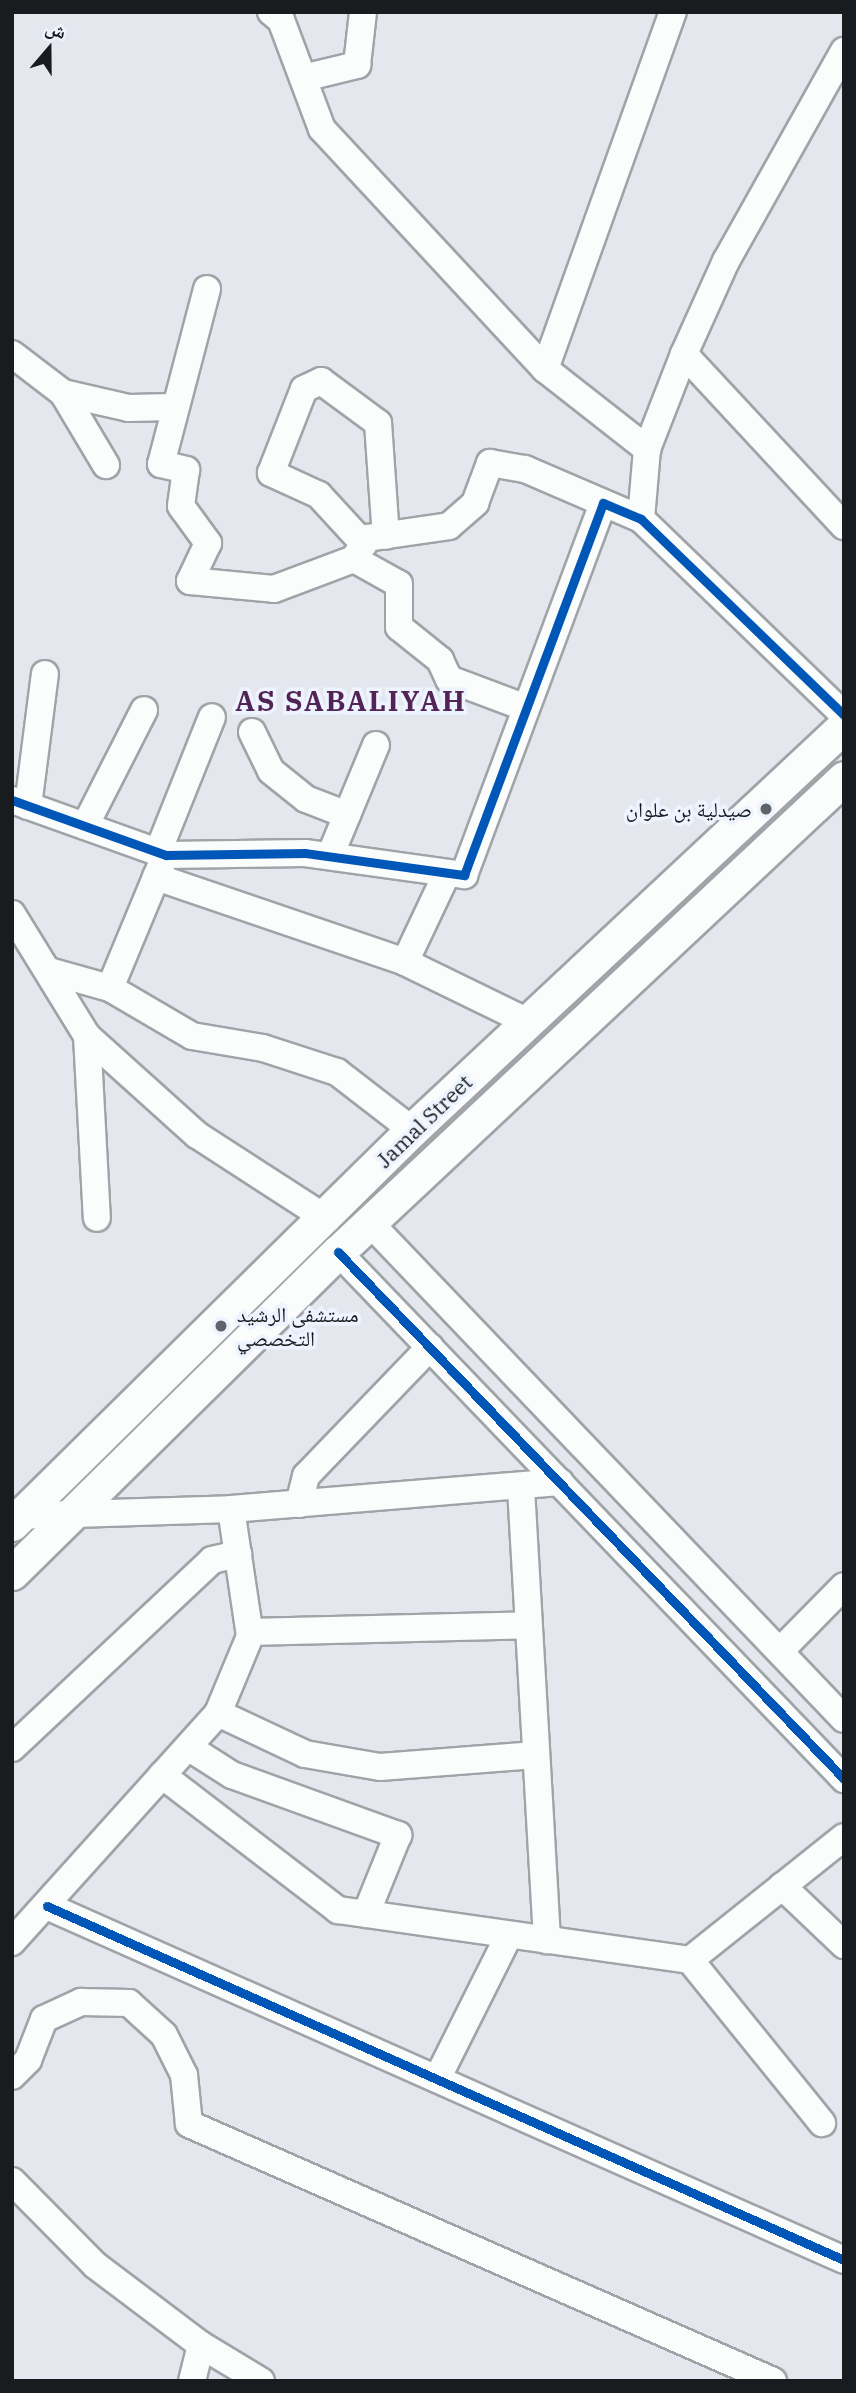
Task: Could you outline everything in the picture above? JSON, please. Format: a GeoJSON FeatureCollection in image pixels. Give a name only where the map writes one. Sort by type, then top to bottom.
{"type":"FeatureCollection","features":[{"type":"Feature","properties":{"kind":"main road","name":"Jamal Street"},"geometry":{"type":"LineString","coordinates":[[15,1518],[327,1219],[412,1130],[840,733]]}},
{"type":"Feature","properties":{"kind":"main road","name":"Jamal Street"},"geometry":{"type":"LineString","coordinates":[[12,1573],[76,1514],[369,1222],[844,778]]}},
{"type":"Feature","properties":{"kind":"street"},"geometry":{"type":"LineString","coordinates":[[271,12],[281,20],[322,129],[545,369],[648,449]]}},
{"type":"Feature","properties":{"kind":"street"},"geometry":{"type":"LineString","coordinates":[[303,78],[356,65],[363,12]]}},
{"type":"Feature","properties":{"kind":"street"},"geometry":{"type":"LineString","coordinates":[[545,369],[673,12]]}},
{"type":"Feature","properties":{"kind":"street"},"geometry":{"type":"LineString","coordinates":[[640,519],[648,449],[684,354],[726,261],[844,51]]}},
{"type":"Feature","properties":{"kind":"street"},"geometry":{"type":"LineString","coordinates":[[207,289],[173,407],[161,464],[186,470],[181,506],[208,543],[190,582],[274,589],[368,546],[449,526],[475,503],[490,463],[524,468],[640,519],[840,733]]}},
{"type":"Feature","properties":{"kind":"street"},"geometry":{"type":"LineString","coordinates":[[12,354],[62,393],[106,465]]}},
{"type":"Feature","properties":{"kind":"street"},"geometry":{"type":"LineString","coordinates":[[684,354],[844,526]]}},
{"type":"Feature","properties":{"kind":"street"},"geometry":{"type":"LineString","coordinates":[[368,546],[378,423],[321,381],[304,389],[271,473],[318,495],[368,546],[400,584],[400,627],[440,660],[449,679],[526,708]]}},
{"type":"Feature","properties":{"kind":"street"},"geometry":{"type":"LineString","coordinates":[[62,393],[129,408],[173,407]]}},
{"type":"Feature","properties":{"kind":"street"},"geometry":{"type":"LineString","coordinates":[[160,861],[330,856],[464,875],[603,503]]}},
{"type":"Feature","properties":{"kind":"street"},"geometry":{"type":"LineString","coordinates":[[45,674],[20,803],[85,826],[160,861],[405,962],[528,1022]]}},
{"type":"Feature","properties":{"kind":"street"},"geometry":{"type":"LineString","coordinates":[[85,826],[144,710]]}},
{"type":"Feature","properties":{"kind":"street"},"geometry":{"type":"LineString","coordinates":[[110,988],[212,717]]}},
{"type":"Feature","properties":{"kind":"street"},"geometry":{"type":"LineString","coordinates":[[252,732],[271,771],[306,799],[347,815]]}},
{"type":"Feature","properties":{"kind":"street"},"geometry":{"type":"LineString","coordinates":[[330,856],[376,745]]}},
{"type":"Feature","properties":{"kind":"street"},"geometry":{"type":"LineString","coordinates":[[405,962],[447,873]]}},
{"type":"Feature","properties":{"kind":"street"},"geometry":{"type":"LineString","coordinates":[[12,914],[87,1037],[197,1135],[327,1219]]}},
{"type":"Feature","properties":{"kind":"street"},"geometry":{"type":"LineString","coordinates":[[49,971],[110,988],[192,1036],[263,1048],[337,1072],[412,1130]]}},
{"type":"Feature","properties":{"kind":"street"},"geometry":{"type":"LineString","coordinates":[[87,1037],[97,1218]]}},
{"type":"Feature","properties":{"kind":"street"},"geometry":{"type":"LineString","coordinates":[[369,1222],[844,1719]]}},
{"type":"Feature","properties":{"kind":"street"},"geometry":{"type":"LineString","coordinates":[[338,1252],[844,1779]]}},
{"type":"Feature","properties":{"kind":"street"},"geometry":{"type":"LineString","coordinates":[[299,1504],[306,1476],[430,1347]]}},
{"type":"Feature","properties":{"kind":"street"},"geometry":{"type":"LineString","coordinates":[[15,1518],[231,1509],[521,1488],[561,1482]]}},
{"type":"Feature","properties":{"kind":"street"},"geometry":{"type":"LineString","coordinates":[[521,1488],[547,1940]]}},
{"type":"Feature","properties":{"kind":"street"},"geometry":{"type":"LineString","coordinates":[[12,1942],[218,1713],[250,1632],[231,1509]]}},
{"type":"Feature","properties":{"kind":"street"},"geometry":{"type":"LineString","coordinates":[[12,1748],[212,1560],[238,1554]]}},
{"type":"Feature","properties":{"kind":"street"},"geometry":{"type":"LineString","coordinates":[[780,1651],[844,1586]]}},
{"type":"Feature","properties":{"kind":"street"},"geometry":{"type":"LineString","coordinates":[[250,1632],[528,1625]]}},
{"type":"Feature","properties":{"kind":"street"},"geometry":{"type":"LineString","coordinates":[[218,1713],[305,1754],[380,1767],[536,1755]]}},
{"type":"Feature","properties":{"kind":"street"},"geometry":{"type":"LineString","coordinates":[[188,1747],[232,1775],[398,1835],[366,1914]]}},
{"type":"Feature","properties":{"kind":"street"},"geometry":{"type":"LineString","coordinates":[[162,1775],[338,1910],[690,1960],[821,2123]]}},
{"type":"Feature","properties":{"kind":"street"},"geometry":{"type":"LineString","coordinates":[[690,1960],[844,1837]]}},
{"type":"Feature","properties":{"kind":"street"},"geometry":{"type":"LineString","coordinates":[[782,1886],[844,1945]]}},
{"type":"Feature","properties":{"kind":"street"},"geometry":{"type":"LineString","coordinates":[[47,1906],[844,2260]]}},
{"type":"Feature","properties":{"kind":"street"},"geometry":{"type":"LineString","coordinates":[[437,2079],[509,1934]]}},
{"type":"Feature","properties":{"kind":"street"},"geometry":{"type":"LineString","coordinates":[[12,2076],[28,2060],[44,2019],[82,2002],[129,2003],[164,2035],[184,2075],[189,2124],[772,2381]]}},
{"type":"Feature","properties":{"kind":"street"},"geometry":{"type":"LineString","coordinates":[[12,2181],[95,2265],[201,2345],[261,2381]]}},
{"type":"Feature","properties":{"kind":"street"},"geometry":{"type":"LineString","coordinates":[[192,2381],[201,2345]]}},
{"type":"Feature","properties":{"kind":"cycle path"},"geometry":{"type":"LineString","coordinates":[[12,800],[166,855],[305,853],[464,875],[603,503],[641,519],[844,715]]}},
{"type":"Feature","properties":{"kind":"cycle path"},"geometry":{"type":"LineString","coordinates":[[338,1252],[844,1779]]}},
{"type":"Feature","properties":{"kind":"cycle path"},"geometry":{"type":"LineString","coordinates":[[47,1906],[844,2260]]}},
{"type":"Feature","properties":{"kind":"place","name":"صيدلية بن علوان"},"geometry":{"type":"Point","coordinates":[766,809]}},
{"type":"Feature","properties":{"kind":"place","name":"مستشفى الرشيد التخصصي"},"geometry":{"type":"Point","coordinates":[221,1326]}},
{"type":"Feature","properties":{"kind":"district","name":"AS SABALIYAH"},"geometry":{"type":"Point","coordinates":[351,701]}}]}
